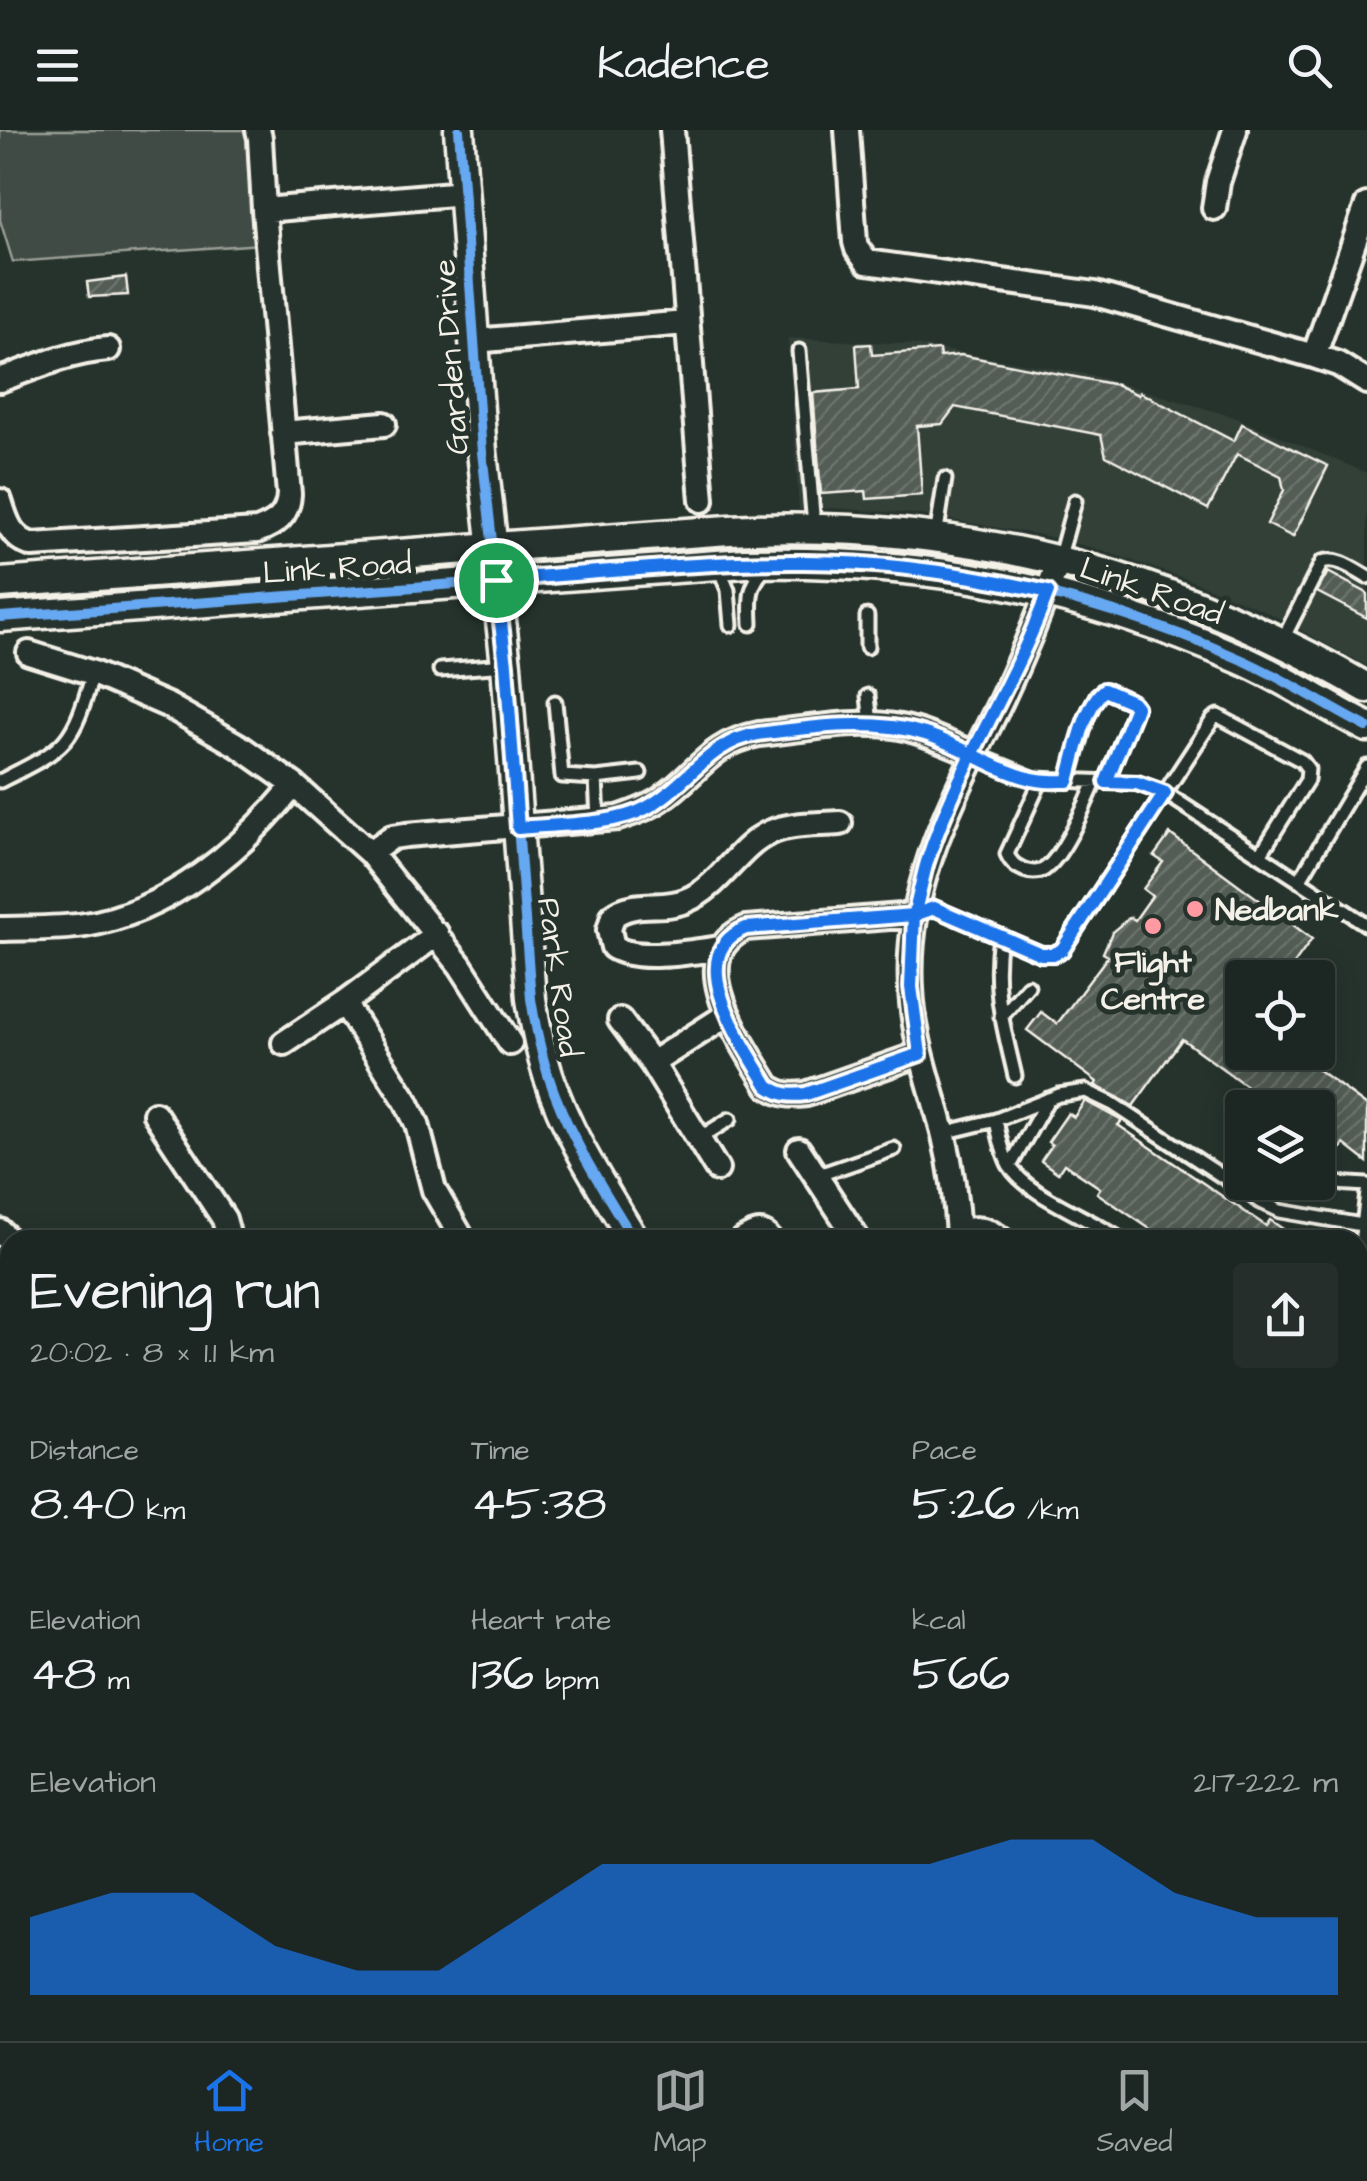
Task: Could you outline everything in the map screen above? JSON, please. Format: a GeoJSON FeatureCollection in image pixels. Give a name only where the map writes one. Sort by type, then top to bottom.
{"type":"FeatureCollection","features":[{"type":"Feature","properties":{"kind":"street"},"geometry":{"type":"LineString","coordinates":[[0,501],[10,530],[32,545],[256,530],[277,522],[288,505],[258,130]]}},
{"type":"Feature","properties":{"kind":"street","name":"Garden Drive"},"geometry":{"type":"LineString","coordinates":[[459,130],[482,452],[496,580]]}},
{"type":"Feature","properties":{"kind":"street"},"geometry":{"type":"LineString","coordinates":[[672,130],[702,500]]}},
{"type":"Feature","properties":{"kind":"street"},"geometry":{"type":"LineString","coordinates":[[847,130],[856,242],[867,262],[1095,294],[1314,356],[1338,364],[1367,382]]}},
{"type":"Feature","properties":{"kind":"street"},"geometry":{"type":"LineString","coordinates":[[1214,208],[1218,182],[1236,130]]}},
{"type":"Feature","properties":{"kind":"street"},"geometry":{"type":"LineString","coordinates":[[264,210],[464,193]]}},
{"type":"Feature","properties":{"kind":"street"},"geometry":{"type":"LineString","coordinates":[[1314,356],[1367,205]]}},
{"type":"Feature","properties":{"kind":"street"},"geometry":{"type":"LineString","coordinates":[[474,341],[686,323]]}},
{"type":"Feature","properties":{"kind":"street"},"geometry":{"type":"LineString","coordinates":[[0,380],[68,356],[108,349]]}},
{"type":"Feature","properties":{"kind":"street"},"geometry":{"type":"LineString","coordinates":[[283,433],[384,424]]}},
{"type":"Feature","properties":{"kind":"street","name":"Link Road"},"geometry":{"type":"LineString","coordinates":[[0,583],[729,530],[882,531],[983,544],[1059,560],[1171,594],[1282,641],[1367,688]]}},
{"type":"Feature","properties":{"kind":"street"},"geometry":{"type":"LineString","coordinates":[[962,1230],[943,1133],[920,1054],[911,987],[914,915],[927,863],[948,807],[1000,702],[1059,560]]}},
{"type":"Feature","properties":{"kind":"street","name":"Link Road"},"geometry":{"type":"LineString","coordinates":[[0,617],[717,565],[771,562],[893,566],[1048,592],[1134,617],[1275,676],[1367,726]]}},
{"type":"Feature","properties":{"kind":"street","name":"Park Road"},"geometry":{"type":"LineString","coordinates":[[496,580],[531,998],[548,1074],[588,1165],[628,1230]]}},
{"type":"Feature","properties":{"kind":"street"},"geometry":{"type":"LineString","coordinates":[[29,652],[93,673],[169,706],[239,746],[294,786],[370,852],[437,934],[510,1043]]}},
{"type":"Feature","properties":{"kind":"street"},"geometry":{"type":"LineString","coordinates":[[370,852],[392,837],[618,818],[641,811],[663,798],[709,755],[740,738],[871,724],[927,734],[974,754]]}},
{"type":"Feature","properties":{"kind":"street"},"geometry":{"type":"LineString","coordinates":[[0,929],[86,925],[158,902],[242,843],[294,786]]}},
{"type":"Feature","properties":{"kind":"street"},"geometry":{"type":"LineString","coordinates":[[720,948],[680,953],[623,952],[613,947],[610,922],[625,908],[672,905],[694,898],[766,834],[782,828],[840,823]]}},
{"type":"Feature","properties":{"kind":"street"},"geometry":{"type":"LineString","coordinates":[[914,915],[746,928],[734,933],[720,948],[718,975],[727,1015],[768,1086],[786,1095],[806,1094],[920,1054]]}},
{"type":"Feature","properties":{"kind":"street"},"geometry":{"type":"LineString","coordinates":[[284,1043],[437,934]]}},
{"type":"Feature","properties":{"kind":"street"},"geometry":{"type":"LineString","coordinates":[[344,1003],[406,1101],[417,1124],[434,1190],[457,1230]]}},
{"type":"Feature","properties":{"kind":"street"},"geometry":{"type":"LineString","coordinates":[[652,1063],[727,1015]]}},
{"type":"Feature","properties":{"kind":"street"},"geometry":{"type":"LineString","coordinates":[[620,1020],[652,1063],[717,1169]]}},
{"type":"Feature","properties":{"kind":"street"},"geometry":{"type":"LineString","coordinates":[[155,1114],[224,1219],[227,1230]]}},
{"type":"Feature","properties":{"kind":"street"},"geometry":{"type":"LineString","coordinates":[[799,1150],[851,1230]]}},
{"type":"Feature","properties":{"kind":"lane"},"geometry":{"type":"LineString","coordinates":[[799,350],[814,528]]}},
{"type":"Feature","properties":{"kind":"lane"},"geometry":{"type":"LineString","coordinates":[[936,537],[945,479]]}},
{"type":"Feature","properties":{"kind":"lane"},"geometry":{"type":"LineString","coordinates":[[1059,560],[1075,501]]}},
{"type":"Feature","properties":{"kind":"lane"},"geometry":{"type":"LineString","coordinates":[[751,624],[752,588],[771,562]]}},
{"type":"Feature","properties":{"kind":"lane"},"geometry":{"type":"LineString","coordinates":[[1282,641],[1322,562],[1339,562],[1367,577]]}},
{"type":"Feature","properties":{"kind":"lane"},"geometry":{"type":"LineString","coordinates":[[717,565],[728,590],[731,625]]}},
{"type":"Feature","properties":{"kind":"lane"},"geometry":{"type":"LineString","coordinates":[[867,616],[868,647]]}},
{"type":"Feature","properties":{"kind":"lane"},"geometry":{"type":"LineString","coordinates":[[440,670],[506,665]]}},
{"type":"Feature","properties":{"kind":"lane"},"geometry":{"type":"LineString","coordinates":[[0,781],[48,757],[70,736],[93,673]]}},
{"type":"Feature","properties":{"kind":"lane"},"geometry":{"type":"LineString","coordinates":[[1041,780],[1007,854],[1013,864],[1032,872],[1043,870],[1062,848],[1136,707],[1132,702],[1106,690],[1098,695],[1068,781]]}},
{"type":"Feature","properties":{"kind":"lane"},"geometry":{"type":"LineString","coordinates":[[868,696],[871,724]]}},
{"type":"Feature","properties":{"kind":"lane"},"geometry":{"type":"LineString","coordinates":[[554,702],[563,777],[640,773]]}},
{"type":"Feature","properties":{"kind":"lane"},"geometry":{"type":"LineString","coordinates":[[914,915],[934,908],[1041,954],[1062,950],[1218,716],[1302,761],[1308,769],[1307,780],[1260,855]]}},
{"type":"Feature","properties":{"kind":"lane"},"geometry":{"type":"LineString","coordinates":[[974,754],[1026,777],[1137,783],[1165,793],[1367,925]]}},
{"type":"Feature","properties":{"kind":"lane"},"geometry":{"type":"LineString","coordinates":[[1299,880],[1367,767]]}},
{"type":"Feature","properties":{"kind":"lane"},"geometry":{"type":"LineString","coordinates":[[596,778],[598,820]]}},
{"type":"Feature","properties":{"kind":"lane"},"geometry":{"type":"LineString","coordinates":[[1000,936],[996,992],[1015,1076]]}},
{"type":"Feature","properties":{"kind":"lane"},"geometry":{"type":"LineString","coordinates":[[1002,1017],[1028,986]]}},
{"type":"Feature","properties":{"kind":"lane"},"geometry":{"type":"LineString","coordinates":[[943,1133],[996,1120],[1076,1091],[1097,1095],[1261,1202],[1280,1211],[1362,1225]]}},
{"type":"Feature","properties":{"kind":"lane"},"geometry":{"type":"LineString","coordinates":[[1010,1166],[1048,1099]]}},
{"type":"Feature","properties":{"kind":"lane"},"geometry":{"type":"LineString","coordinates":[[698,1139],[730,1119]]}},
{"type":"Feature","properties":{"kind":"lane"},"geometry":{"type":"LineString","coordinates":[[996,1120],[1010,1166],[1019,1178],[1103,1230]]}},
{"type":"Feature","properties":{"kind":"lane"},"geometry":{"type":"LineString","coordinates":[[816,1176],[894,1149]]}},
{"type":"Feature","properties":{"kind":"lane"},"geometry":{"type":"LineString","coordinates":[[1335,1183],[1367,1185]]}},
{"type":"Feature","properties":{"kind":"lane"},"geometry":{"type":"LineString","coordinates":[[1362,1230],[1367,1193]]}},
{"type":"Feature","properties":{"kind":"shaded area"},"geometry":{"type":"Polygon","coordinates":[[[0,130],[250,130],[261,244],[13,262],[0,220],[0,130]]]}},
{"type":"Feature","properties":{"kind":"shaded area"},"geometry":{"type":"Polygon","coordinates":[[[788,338],[908,344],[1087,374],[1231,416],[1367,473],[1367,666],[1263,610],[1094,548],[915,514],[832,508],[799,510],[788,338]]]}},
{"type":"Feature","properties":{"kind":"building"},"geometry":{"type":"Polygon","coordinates":[[[126,277],[128,295],[89,297],[87,282],[126,277]]]}},
{"type":"Feature","properties":{"kind":"building"},"geometry":{"type":"Polygon","coordinates":[[[871,344],[872,355],[939,350],[940,357],[961,355],[1117,385],[1138,395],[1139,392],[1234,441],[1242,424],[1328,466],[1293,537],[1267,524],[1284,490],[1281,476],[1237,454],[1208,509],[1106,456],[1101,435],[955,407],[942,424],[917,426],[922,495],[867,499],[866,491],[821,494],[813,393],[859,389],[856,345],[871,344]]]}},
{"type":"Feature","properties":{"kind":"building"},"geometry":{"type":"Polygon","coordinates":[[[1328,572],[1367,593],[1367,618],[1317,592],[1328,572]]]}},
{"type":"Feature","properties":{"kind":"building"},"geometry":{"type":"Polygon","coordinates":[[[1170,834],[1312,939],[1297,960],[1225,960],[1225,1070],[1318,1070],[1367,1106],[1367,1162],[1344,1144],[1335,1153],[1335,1090],[1252,1090],[1182,1039],[1133,1106],[1095,1085],[1097,1082],[1027,1030],[1041,1012],[1057,1024],[1108,956],[1103,953],[1112,932],[1130,917],[1135,920],[1152,896],[1143,889],[1163,862],[1154,856],[1170,834]]]}},
{"type":"Feature","properties":{"kind":"building"},"geometry":{"type":"Polygon","coordinates":[[[1085,1101],[1122,1121],[1118,1125],[1225,1200],[1266,1226],[1270,1220],[1283,1229],[1152,1230],[1097,1193],[1100,1188],[1064,1164],[1058,1173],[1041,1161],[1052,1145],[1048,1142],[1068,1113],[1074,1117],[1085,1101]]]}},
{"type":"Feature","properties":{"kind":"cycle path"},"geometry":{"type":"LineString","coordinates":[[459,130],[482,452],[506,665],[531,999],[556,1097],[586,1160],[628,1230]]}},
{"type":"Feature","properties":{"kind":"cycle path"},"geometry":{"type":"LineString","coordinates":[[0,617],[745,563],[874,566],[998,582],[1118,613],[1256,666],[1367,727]]}},
{"type":"Feature","properties":{"kind":"place","name":"Nedbank"},"geometry":{"type":"Point","coordinates":[1195,909]}},
{"type":"Feature","properties":{"kind":"place","name":"Flight Centre"},"geometry":{"type":"Point","coordinates":[1153,926]}},
{"type":"Feature","properties":{"kind":"route"},"geometry":{"type":"LineString","coordinates":[[496,580],[518,828],[618,818],[641,811],[663,798],[709,755],[740,738],[840,726],[898,727],[927,734],[974,754],[1007,770],[1026,777],[1068,781],[1088,718],[1104,690],[1136,707],[1106,782],[1137,783],[1165,793],[1062,950],[1041,954],[934,908],[914,915],[911,987],[920,1054],[806,1094],[778,1093],[768,1086],[727,1015],[718,975],[720,948],[734,933],[746,928],[914,915],[927,863],[948,807],[974,754],[1000,702],[1048,592],[922,569],[804,562],[496,580]]}}]}
